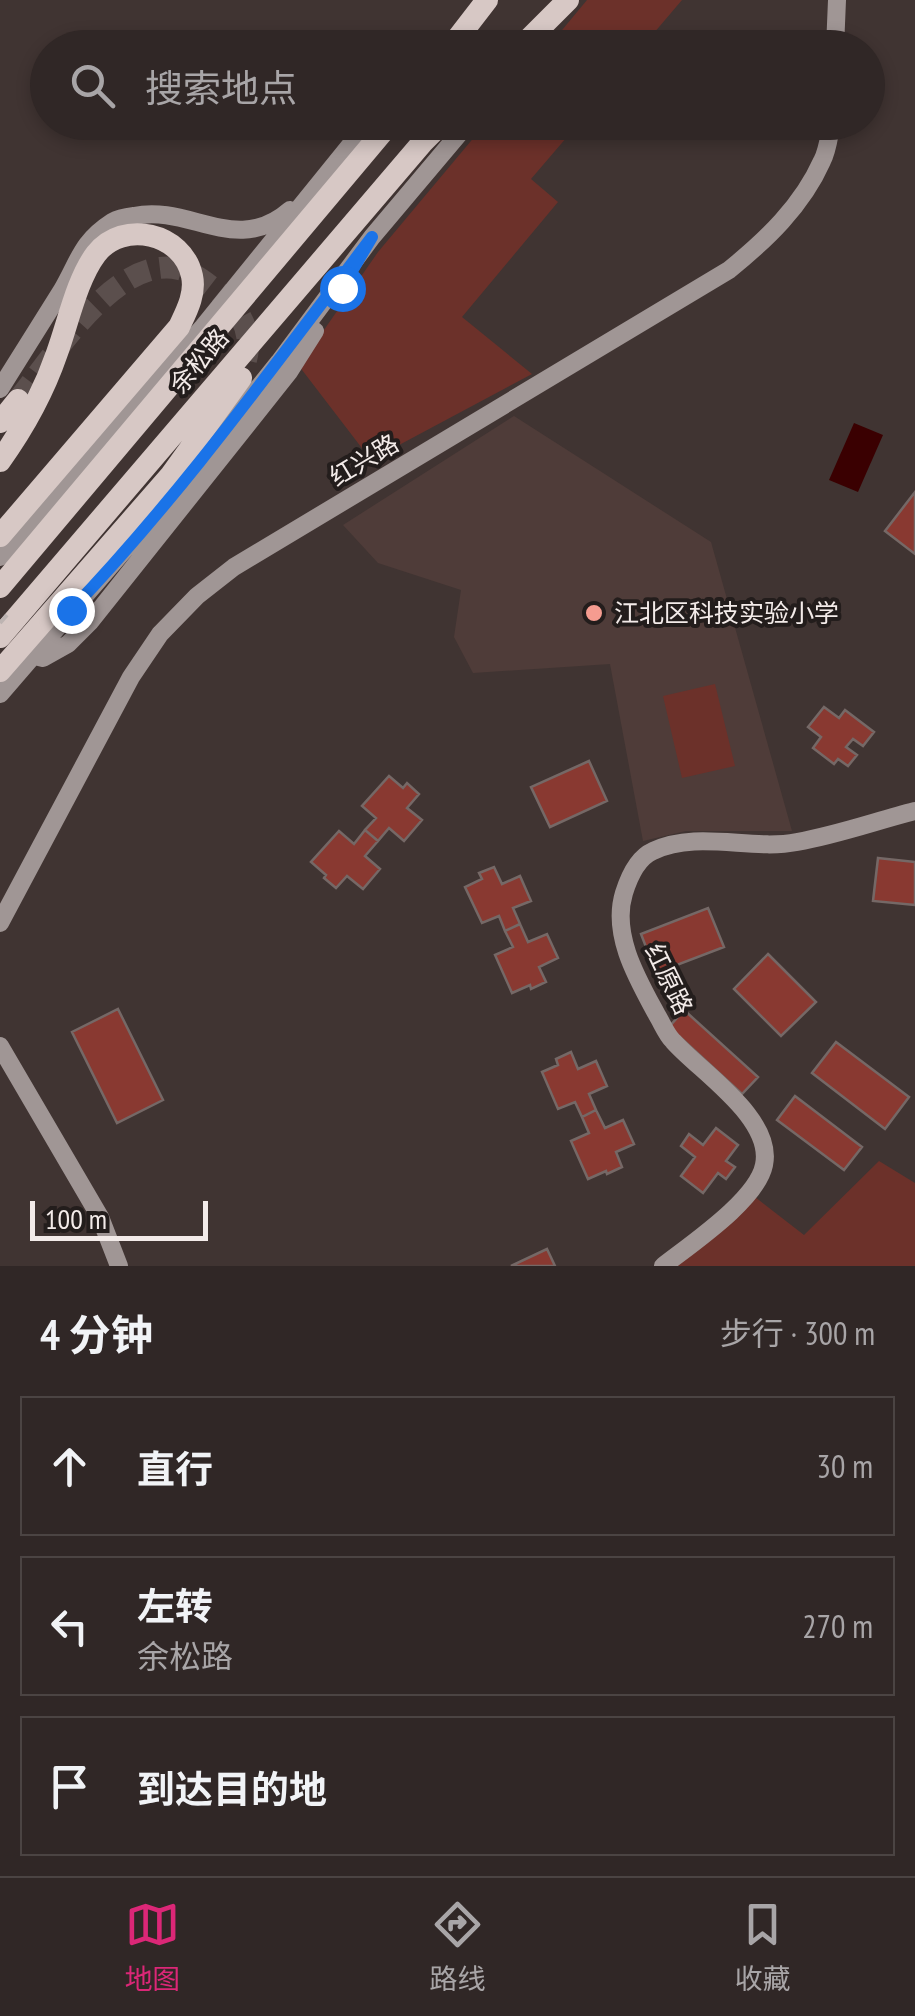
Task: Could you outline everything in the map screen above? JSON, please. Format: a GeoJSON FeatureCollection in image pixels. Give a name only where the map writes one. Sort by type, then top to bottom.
{"type":"FeatureCollection","features":[{"type":"Feature","properties":{"kind":"highway"},"geometry":{"type":"LineString","coordinates":[[463,30],[484,0]]}},
{"type":"Feature","properties":{"kind":"highway"},"geometry":{"type":"LineString","coordinates":[[538,30],[563,5]]}},
{"type":"Feature","properties":{"kind":"highway","name":"余松路"},"geometry":{"type":"LineString","coordinates":[[0,588],[376,140]]}},
{"type":"Feature","properties":{"kind":"highway","name":"余松路"},"geometry":{"type":"LineString","coordinates":[[0,640],[431,150],[435,140]]}},
{"type":"Feature","properties":{"kind":"highway"},"geometry":{"type":"LineString","coordinates":[[0,461],[16,438],[56,358],[86,272],[98,251],[120,238],[142,233],[167,241],[184,257],[193,278],[190,304],[179,327],[0,536]]}},
{"type":"Feature","properties":{"kind":"highway"},"geometry":{"type":"LineString","coordinates":[[0,671],[65,606],[171,475],[241,378]]}},
{"type":"Feature","properties":{"kind":"highway"},"geometry":{"type":"LineString","coordinates":[[0,422],[9,394]]}},
{"type":"Feature","properties":{"kind":"main road"},"geometry":{"type":"LineString","coordinates":[[455,30],[484,0]]}},
{"type":"Feature","properties":{"kind":"main road"},"geometry":{"type":"LineString","coordinates":[[836,30],[838,0]]}},
{"type":"Feature","properties":{"kind":"main road"},"geometry":{"type":"LineString","coordinates":[[543,30],[563,5]]}},
{"type":"Feature","properties":{"kind":"main road","name":"余松路"},"geometry":{"type":"LineString","coordinates":[[0,558],[204,327],[354,140]]}},
{"type":"Feature","properties":{"kind":"main road","name":"余松路"},"geometry":{"type":"LineString","coordinates":[[0,694],[65,606],[112,567],[284,367],[431,150],[444,140]]}},
{"type":"Feature","properties":{"kind":"main road","name":"红兴路"},"geometry":{"type":"LineString","coordinates":[[0,923],[131,677],[160,634],[197,596],[234,567],[729,270],[785,219],[808,188],[824,158],[828,140]]}},
{"type":"Feature","properties":{"kind":"main road"},"geometry":{"type":"LineString","coordinates":[[0,374],[55,284],[91,238],[116,220],[148,213],[228,231],[256,228],[284,215],[314,188]]}},
{"type":"Feature","properties":{"kind":"main road"},"geometry":{"type":"LineString","coordinates":[[9,394],[78,255]]}},
{"type":"Feature","properties":{"kind":"main road"},"geometry":{"type":"LineString","coordinates":[[0,640],[12,650],[43,658],[68,644],[90,622],[284,367]]}},
{"type":"Feature","properties":{"kind":"main road","name":"红原路"},"geometry":{"type":"LineString","coordinates":[[663,1266],[735,1208],[753,1188],[764,1165],[763,1139],[730,1092],[671,1040],[638,980],[624,942],[622,923],[621,904],[630,873],[650,852],[682,842],[794,843],[915,811]]}},
{"type":"Feature","properties":{"kind":"main road"},"geometry":{"type":"LineString","coordinates":[[0,1046],[100,1217],[119,1266]]}},
{"type":"Feature","properties":{"kind":"shaded area"},"geometry":{"type":"Polygon","coordinates":[[[587,0],[682,0],[656,30],[562,30],[587,0]]]}},
{"type":"Feature","properties":{"kind":"shaded area"},"geometry":{"type":"Polygon","coordinates":[[[472,140],[564,140],[531,179],[558,202],[462,317],[532,374],[371,460],[299,366],[378,252],[472,140]]]}},
{"type":"Feature","properties":{"kind":"shaded area","name":"江北区科技实验小学"},"geometry":{"type":"Polygon","coordinates":[[[514,416],[711,542],[792,831],[686,831],[643,841],[610,664],[473,673],[454,637],[461,590],[378,563],[343,525],[514,416]]]}},
{"type":"Feature","properties":{"kind":"shaded area"},"geometry":{"type":"Polygon","coordinates":[[[854,423],[883,435],[858,492],[829,480],[854,423]]]}},
{"type":"Feature","properties":{"kind":"shaded area"},"geometry":{"type":"Polygon","coordinates":[[[715,684],[735,766],[682,778],[663,696],[715,684]]]}},
{"type":"Feature","properties":{"kind":"shaded area"},"geometry":{"type":"Polygon","coordinates":[[[879,1161],[915,1183],[915,1266],[676,1266],[755,1197],[804,1235],[879,1161]]]}},
{"type":"Feature","properties":{"kind":"building"},"geometry":{"type":"Polygon","coordinates":[[[915,492],[915,554],[885,531],[915,492]]]}},
{"type":"Feature","properties":{"kind":"building"},"geometry":{"type":"Polygon","coordinates":[[[824,707],[839,718],[845,710],[874,732],[863,746],[853,739],[846,747],[857,755],[848,766],[838,759],[834,764],[813,748],[821,737],[808,727],[824,707]]]}},
{"type":"Feature","properties":{"kind":"building"},"geometry":{"type":"Polygon","coordinates":[[[589,761],[607,801],[550,827],[531,787],[589,761]]]}},
{"type":"Feature","properties":{"kind":"building"},"geometry":{"type":"Polygon","coordinates":[[[389,776],[403,788],[407,783],[419,794],[407,808],[422,820],[404,841],[389,828],[378,841],[365,830],[376,818],[362,806],[389,776]]]}},
{"type":"Feature","properties":{"kind":"building"},"geometry":{"type":"Polygon","coordinates":[[[365,830],[378,841],[365,856],[380,869],[363,889],[347,876],[336,888],[311,862],[339,831],[354,844],[365,830]]]}},
{"type":"Feature","properties":{"kind":"building"},"geometry":{"type":"Polygon","coordinates":[[[878,858],[915,862],[915,905],[873,901],[878,858]]]}},
{"type":"Feature","properties":{"kind":"building"},"geometry":{"type":"Polygon","coordinates":[[[494,867],[502,884],[520,876],[531,901],[513,908],[520,924],[505,931],[499,916],[482,923],[465,887],[482,879],[479,873],[494,867]]]}},
{"type":"Feature","properties":{"kind":"building"},"geometry":{"type":"Polygon","coordinates":[[[708,908],[724,947],[656,973],[641,934],[708,908]]]}},
{"type":"Feature","properties":{"kind":"building"},"geometry":{"type":"Polygon","coordinates":[[[520,924],[528,942],[547,934],[558,958],[539,967],[546,982],[512,993],[495,955],[513,947],[505,931],[520,924]]]}},
{"type":"Feature","properties":{"kind":"building"},"geometry":{"type":"Polygon","coordinates":[[[768,954],[816,1002],[781,1036],[734,989],[768,954]]]}},
{"type":"Feature","properties":{"kind":"building"},"geometry":{"type":"Polygon","coordinates":[[[118,1009],[163,1100],[117,1123],[72,1032],[118,1009]]]}},
{"type":"Feature","properties":{"kind":"building"},"geometry":{"type":"Polygon","coordinates":[[[684,1010],[758,1077],[742,1094],[669,1027],[684,1010]]]}},
{"type":"Feature","properties":{"kind":"building"},"geometry":{"type":"Polygon","coordinates":[[[836,1042],[909,1097],[885,1129],[812,1073],[836,1042]]]}},
{"type":"Feature","properties":{"kind":"building"},"geometry":{"type":"Polygon","coordinates":[[[571,1052],[578,1069],[596,1061],[607,1086],[589,1094],[596,1110],[582,1117],[575,1102],[558,1109],[542,1072],[558,1065],[556,1059],[571,1052]]]}},
{"type":"Feature","properties":{"kind":"building"},"geometry":{"type":"Polygon","coordinates":[[[795,1096],[862,1147],[844,1170],[777,1120],[795,1096]]]}},
{"type":"Feature","properties":{"kind":"building"},"geometry":{"type":"Polygon","coordinates":[[[596,1110],[605,1128],[623,1120],[634,1144],[616,1152],[622,1167],[588,1179],[571,1141],[589,1133],[582,1117],[596,1110]]]}},
{"type":"Feature","properties":{"kind":"building"},"geometry":{"type":"Polygon","coordinates":[[[716,1128],[738,1145],[726,1161],[735,1167],[726,1179],[718,1173],[703,1193],[681,1176],[695,1157],[681,1146],[689,1134],[703,1145],[716,1128]]]}},
{"type":"Feature","properties":{"kind":"building"},"geometry":{"type":"Polygon","coordinates":[[[547,1249],[555,1266],[511,1266],[547,1249]]]}},
{"type":"Feature","properties":{"kind":"tunnel"},"geometry":{"type":"LineString","coordinates":[[18,400],[88,313],[133,277],[156,269],[190,273],[227,299],[246,332],[246,360]]}},
{"type":"Feature","properties":{"kind":"railway"},"geometry":{"type":"LineString","coordinates":[[0,623],[7,615]]}},
{"type":"Feature","properties":{"kind":"place","name":"江北区科技实验小学"},"geometry":{"type":"Point","coordinates":[594,613]}},
{"type":"Feature","properties":{"kind":"route"},"geometry":{"type":"LineString","coordinates":[[71,610],[176,490],[279,362],[372,237],[342,288]]}}]}
